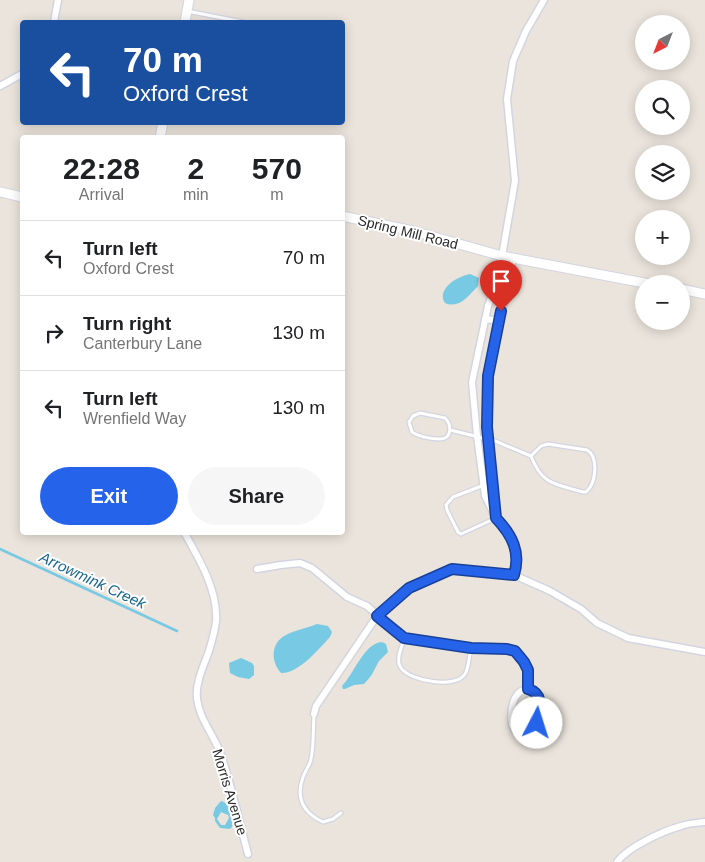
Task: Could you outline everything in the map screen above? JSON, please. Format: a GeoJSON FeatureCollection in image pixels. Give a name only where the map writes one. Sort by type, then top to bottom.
{"type":"FeatureCollection","features":[{"type":"Feature","properties":{"kind":"main road"},"geometry":{"type":"LineString","coordinates":[[185,20],[190,0]]}},
{"type":"Feature","properties":{"kind":"main road"},"geometry":{"type":"LineString","coordinates":[[0,192],[20,197]]}},
{"type":"Feature","properties":{"kind":"main road","name":"Spring Mill Road"},"geometry":{"type":"LineString","coordinates":[[345,217],[413,231],[502,256],[635,281]]}},
{"type":"Feature","properties":{"kind":"main road"},"geometry":{"type":"LineString","coordinates":[[690,292],[705,294]]}},
{"type":"Feature","properties":{"kind":"street"},"geometry":{"type":"LineString","coordinates":[[54,20],[58,0]]}},
{"type":"Feature","properties":{"kind":"street"},"geometry":{"type":"LineString","coordinates":[[514,575],[518,557],[512,540],[496,518],[485,496],[472,382],[485,319],[502,256],[515,181],[507,99],[513,60],[526,31],[544,0]]}},
{"type":"Feature","properties":{"kind":"street"},"geometry":{"type":"LineString","coordinates":[[0,86],[20,75]]}},
{"type":"Feature","properties":{"kind":"street"},"geometry":{"type":"LineString","coordinates":[[496,518],[488,440],[488,376],[513,258]]}},
{"type":"Feature","properties":{"kind":"street"},"geometry":{"type":"LineString","coordinates":[[494,289],[506,292]]}},
{"type":"Feature","properties":{"kind":"street"},"geometry":{"type":"LineString","coordinates":[[485,319],[500,322]]}},
{"type":"Feature","properties":{"kind":"street","name":"Morris Avenue"},"geometry":{"type":"LineString","coordinates":[[186,535],[204,570],[215,606],[216,621],[198,687],[199,710],[203,722],[221,753],[248,854]]}},
{"type":"Feature","properties":{"kind":"street"},"geometry":{"type":"LineString","coordinates":[[257,569],[300,564],[312,568],[347,597],[367,606],[404,638],[471,648],[515,651],[528,670],[528,689]]}},
{"type":"Feature","properties":{"kind":"street"},"geometry":{"type":"LineString","coordinates":[[314,714],[316,706],[377,616],[409,588],[452,569],[514,575],[550,591],[581,609],[597,624],[628,638],[705,652]]}},
{"type":"Feature","properties":{"kind":"street"},"geometry":{"type":"LineString","coordinates":[[528,689],[536,693],[540,701],[537,723],[530,733],[521,734],[512,725],[514,698],[520,691],[528,689]]}},
{"type":"Feature","properties":{"kind":"street"},"geometry":{"type":"LineString","coordinates":[[616,862],[622,855],[639,844],[682,826],[705,822]]}},
{"type":"Feature","properties":{"kind":"lane"},"geometry":{"type":"LineString","coordinates":[[187,11],[233,20]]}},
{"type":"Feature","properties":{"kind":"lane"},"geometry":{"type":"LineString","coordinates":[[423,413],[445,418],[450,424],[450,430],[447,436],[440,439],[419,436],[412,432],[410,422],[413,416],[423,413]]}},
{"type":"Feature","properties":{"kind":"lane"},"geometry":{"type":"LineString","coordinates":[[450,430],[495,441],[531,456],[536,470],[542,477],[554,484],[582,492],[586,492],[590,488],[595,460],[591,452],[548,444],[541,446],[531,456]]}},
{"type":"Feature","properties":{"kind":"lane"},"geometry":{"type":"LineString","coordinates":[[484,485],[453,497],[446,506],[447,510],[458,532],[461,534],[496,518]]}},
{"type":"Feature","properties":{"kind":"lane"},"geometry":{"type":"LineString","coordinates":[[404,638],[398,663],[401,668],[405,672],[422,679],[441,683],[461,679],[466,673],[471,648]]}},
{"type":"Feature","properties":{"kind":"lane"},"geometry":{"type":"LineString","coordinates":[[314,714],[311,760],[302,778],[301,800],[304,809],[313,817],[323,822],[333,819],[341,813]]}},
{"type":"Feature","properties":{"kind":"water"},"geometry":{"type":"Polygon","coordinates":[[[470,274],[479,278],[478,286],[459,303],[445,303],[443,293],[446,288],[454,280],[470,274]]]}},
{"type":"Feature","properties":{"kind":"water"},"geometry":{"type":"Polygon","coordinates":[[[317,624],[328,626],[332,632],[330,637],[301,665],[288,672],[281,673],[275,664],[274,658],[277,643],[281,638],[290,633],[317,624]]]}},
{"type":"Feature","properties":{"kind":"water"},"geometry":{"type":"Polygon","coordinates":[[[382,642],[386,644],[388,652],[379,661],[371,676],[364,684],[343,689],[342,686],[365,653],[376,644],[382,642]]]}},
{"type":"Feature","properties":{"kind":"water"},"geometry":{"type":"Polygon","coordinates":[[[241,658],[252,663],[254,666],[254,675],[249,679],[230,673],[229,663],[241,658]]]}},
{"type":"Feature","properties":{"kind":"water"},"geometry":{"type":"Polygon","coordinates":[[[221,801],[228,807],[233,820],[230,829],[220,828],[215,821],[213,815],[215,808],[221,801]],[[221,812],[217,819],[221,825],[225,825],[229,818],[228,815],[221,812]]]}},
{"type":"Feature","properties":{"kind":"waterway","name":"Arrowmink Creek"},"geometry":{"type":"LineString","coordinates":[[0,549],[177,631]]}},
{"type":"Feature","properties":{"kind":"route"},"geometry":{"type":"LineString","coordinates":[[501,311],[488,376],[487,427],[496,518],[512,540],[518,557],[514,575],[452,569],[409,588],[377,616],[404,638],[471,648],[499,648],[515,651],[528,670],[528,689],[539,696],[537,723]]}}]}
